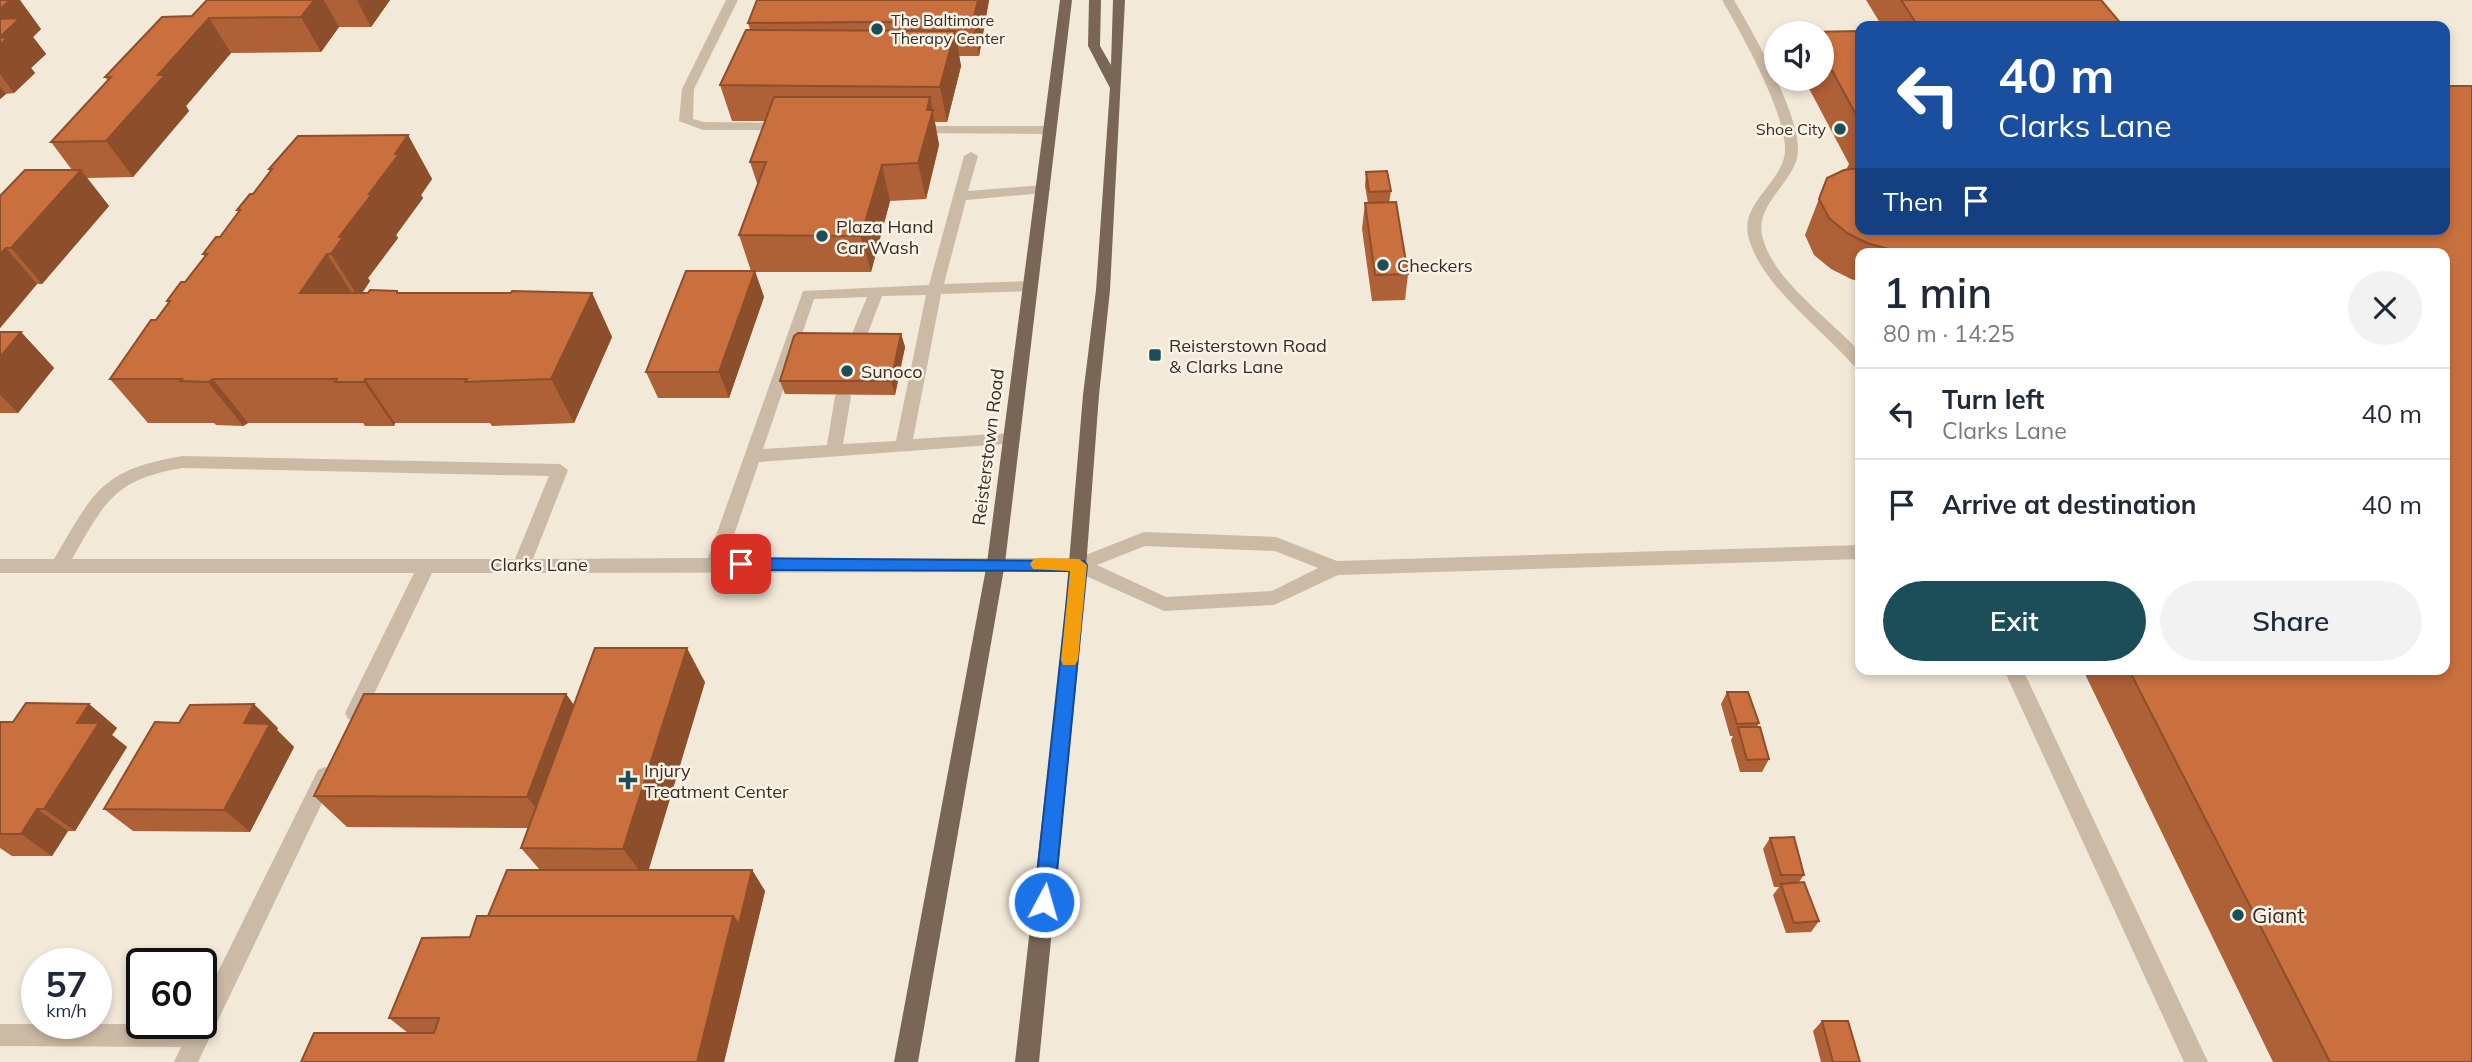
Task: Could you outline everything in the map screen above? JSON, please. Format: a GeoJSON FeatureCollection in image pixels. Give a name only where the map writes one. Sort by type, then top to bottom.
{"type":"FeatureCollection","features":[{"type":"Feature","properties":{"kind":"main road","name":"Reisterstown Road"},"geometry":{"type":"LineString","coordinates":[[906,1062],[996,563],[1066,0]]}},
{"type":"Feature","properties":{"kind":"main road"},"geometry":{"type":"LineString","coordinates":[[1095,0],[1094,47],[1116,88]]}},
{"type":"Feature","properties":{"kind":"main road"},"geometry":{"type":"LineString","coordinates":[[1027,1062],[1079,565],[1091,394],[1103,290],[1119,0]]}},
{"type":"Feature","properties":{"kind":"street"},"geometry":{"type":"LineString","coordinates":[[733,0],[688,89],[686,121],[703,126],[800,128]]}},
{"type":"Feature","properties":{"kind":"street"},"geometry":{"type":"LineString","coordinates":[[1728,0],[1787,122],[1792,150],[1786,166],[1755,218],[1755,239],[1768,262],[1855,357]]}},
{"type":"Feature","properties":{"kind":"street"},"geometry":{"type":"LineString","coordinates":[[896,129],[1050,130]]}},
{"type":"Feature","properties":{"kind":"street"},"geometry":{"type":"LineString","coordinates":[[903,446],[934,289],[971,156]]}},
{"type":"Feature","properties":{"kind":"street"},"geometry":{"type":"LineString","coordinates":[[959,196],[1044,189]]}},
{"type":"Feature","properties":{"kind":"street"},"geometry":{"type":"LineString","coordinates":[[715,564],[808,294],[1031,286]]}},
{"type":"Feature","properties":{"kind":"street"},"geometry":{"type":"LineString","coordinates":[[855,346],[877,291]]}},
{"type":"Feature","properties":{"kind":"street"},"geometry":{"type":"LineString","coordinates":[[834,450],[843,396]]}},
{"type":"Feature","properties":{"kind":"street"},"geometry":{"type":"LineString","coordinates":[[752,456],[1012,439]]}},
{"type":"Feature","properties":{"kind":"street"},"geometry":{"type":"LineString","coordinates":[[59,566],[103,498],[126,476],[182,462],[560,470],[522,564]]}},
{"type":"Feature","properties":{"kind":"street"},"geometry":{"type":"LineString","coordinates":[[1079,565],[1144,539],[1276,544],[1336,568],[1855,552]]}},
{"type":"Feature","properties":{"kind":"street"},"geometry":{"type":"LineString","coordinates":[[349,725],[427,565]]}},
{"type":"Feature","properties":{"kind":"street"},"geometry":{"type":"LineString","coordinates":[[1079,565],[1164,604],[1274,598],[1336,568]]}},
{"type":"Feature","properties":{"kind":"street","name":"Clarks Lane"},"geometry":{"type":"LineString","coordinates":[[0,566],[1079,565]]}},
{"type":"Feature","properties":{"kind":"street"},"geometry":{"type":"LineString","coordinates":[[2015,675],[2196,1062]]}},
{"type":"Feature","properties":{"kind":"street"},"geometry":{"type":"LineString","coordinates":[[217,997],[331,762]]}},
{"type":"Feature","properties":{"kind":"street"},"geometry":{"type":"LineString","coordinates":[[0,1035],[126,1036]]}},
{"type":"Feature","properties":{"kind":"street"},"geometry":{"type":"LineString","coordinates":[[186,1062],[197,1039]]}},
{"type":"Feature","properties":{"kind":"building"},"geometry":{"type":"Polygon","coordinates":[[[0,0],[10,0],[0,9],[0,0]]]}},
{"type":"Feature","properties":{"kind":"building"},"geometry":{"type":"Polygon","coordinates":[[[207,0],[314,0],[301,17],[209,18],[158,75],[165,75],[106,141],[51,142],[111,77],[105,77],[162,17],[192,16],[207,0]]]}},
{"type":"Feature","properties":{"kind":"building"},"geometry":{"type":"Polygon","coordinates":[[[757,0],[978,0],[973,21],[748,23],[757,0]]]}},
{"type":"Feature","properties":{"kind":"building"},"geometry":{"type":"Polygon","coordinates":[[[1901,0],[2101,0],[2119,21],[1915,21],[1901,0]]]}},
{"type":"Feature","properties":{"kind":"building"},"geometry":{"type":"Polygon","coordinates":[[[20,18],[0,37],[0,19],[20,18]]]}},
{"type":"Feature","properties":{"kind":"building"},"geometry":{"type":"Polygon","coordinates":[[[746,30],[955,31],[940,87],[720,85],[746,30]]]}},
{"type":"Feature","properties":{"kind":"building"},"geometry":{"type":"Polygon","coordinates":[[[1855,31],[1855,113],[1834,74],[1834,32],[1855,31]]]}},
{"type":"Feature","properties":{"kind":"building"},"geometry":{"type":"Polygon","coordinates":[[[2450,86],[2472,86],[2472,1062],[2330,1062],[2132,675],[2450,675],[2450,248],[1885,248],[1847,233],[1829,218],[1819,199],[1827,178],[1844,170],[1855,169],[1855,235],[2450,235],[2450,86]]]}},
{"type":"Feature","properties":{"kind":"building"},"geometry":{"type":"Polygon","coordinates":[[[774,97],[930,97],[927,110],[933,110],[918,163],[882,165],[861,236],[739,235],[766,162],[750,162],[774,97]]]}},
{"type":"Feature","properties":{"kind":"building"},"geometry":{"type":"Polygon","coordinates":[[[408,135],[395,154],[399,154],[369,194],[372,194],[339,237],[343,237],[331,254],[327,254],[300,293],[368,293],[370,290],[397,293],[592,293],[551,379],[465,382],[467,379],[365,379],[364,382],[335,382],[337,379],[213,379],[208,382],[180,381],[182,379],[110,379],[151,320],[156,320],[181,282],[185,282],[207,254],[203,254],[216,237],[220,237],[240,210],[237,210],[250,194],[253,194],[272,169],[269,169],[298,136],[408,135]]]}},
{"type":"Feature","properties":{"kind":"building"},"geometry":{"type":"Polygon","coordinates":[[[25,170],[81,170],[11,248],[6,248],[0,254],[0,196],[25,170]]]}},
{"type":"Feature","properties":{"kind":"building"},"geometry":{"type":"Polygon","coordinates":[[[1387,171],[1391,191],[1369,192],[1366,172],[1387,171]]]}},
{"type":"Feature","properties":{"kind":"building"},"geometry":{"type":"Polygon","coordinates":[[[1396,202],[1408,274],[1375,275],[1365,203],[1396,202]]]}},
{"type":"Feature","properties":{"kind":"building"},"geometry":{"type":"Polygon","coordinates":[[[686,271],[755,271],[719,372],[646,372],[686,271]]]}},
{"type":"Feature","properties":{"kind":"building"},"geometry":{"type":"Polygon","coordinates":[[[0,332],[21,332],[0,357],[0,332]]]}},
{"type":"Feature","properties":{"kind":"building","name":"Sunoco"},"geometry":{"type":"Polygon","coordinates":[[[798,333],[901,334],[891,381],[780,381],[794,336],[798,333]]]}},
{"type":"Feature","properties":{"kind":"building"},"geometry":{"type":"Polygon","coordinates":[[[595,648],[687,648],[623,849],[521,848],[595,648]]]}},
{"type":"Feature","properties":{"kind":"building"},"geometry":{"type":"Polygon","coordinates":[[[1727,692],[1748,692],[1759,723],[1737,724],[1727,692]]]}},
{"type":"Feature","properties":{"kind":"building"},"geometry":{"type":"Polygon","coordinates":[[[364,694],[566,694],[527,797],[314,796],[364,694]]]}},
{"type":"Feature","properties":{"kind":"building"},"geometry":{"type":"Polygon","coordinates":[[[26,703],[89,704],[77,723],[99,723],[44,809],[37,809],[21,834],[0,834],[0,722],[13,722],[26,703]]]}},
{"type":"Feature","properties":{"kind":"building"},"geometry":{"type":"Polygon","coordinates":[[[254,704],[244,723],[270,724],[224,810],[104,809],[155,722],[179,723],[190,705],[254,704]]]}},
{"type":"Feature","properties":{"kind":"building"},"geometry":{"type":"Polygon","coordinates":[[[1738,727],[1760,727],[1769,759],[1747,760],[1738,727]]]}},
{"type":"Feature","properties":{"kind":"building"},"geometry":{"type":"Polygon","coordinates":[[[1794,837],[1804,875],[1781,875],[1770,838],[1794,837]]]}},
{"type":"Feature","properties":{"kind":"building"},"geometry":{"type":"Polygon","coordinates":[[[507,870],[752,870],[739,924],[733,916],[488,916],[507,870]]]}},
{"type":"Feature","properties":{"kind":"building"},"geometry":{"type":"Polygon","coordinates":[[[1804,882],[1819,921],[1794,923],[1781,884],[1804,882]]]}},
{"type":"Feature","properties":{"kind":"building"},"geometry":{"type":"Polygon","coordinates":[[[477,916],[733,916],[697,1062],[301,1062],[314,1033],[434,1033],[439,1018],[389,1018],[422,938],[470,937],[477,916]]]}},
{"type":"Feature","properties":{"kind":"building"},"geometry":{"type":"Polygon","coordinates":[[[1822,1021],[1848,1021],[1860,1062],[1833,1062],[1822,1021]]]}},
{"type":"Feature","properties":{"kind":"slow traffic"},"geometry":{"type":"LineString","coordinates":[[1038,564],[1079,565],[1069,660]]}},
{"type":"Feature","properties":{"kind":"place","name":"The Baltimore Therapy Center"},"geometry":{"type":"Point","coordinates":[877,29]}},
{"type":"Feature","properties":{"kind":"place","name":"Shoe City"},"geometry":{"type":"Point","coordinates":[1840,129]}},
{"type":"Feature","properties":{"kind":"place","name":"Plaza Hand Car Wash"},"geometry":{"type":"Point","coordinates":[822,236]}},
{"type":"Feature","properties":{"kind":"place","name":"Checkers"},"geometry":{"type":"Point","coordinates":[1383,265]}},
{"type":"Feature","properties":{"kind":"place","name":"Reisterstown Road & Clarks Lane"},"geometry":{"type":"Point","coordinates":[1155,355]}},
{"type":"Feature","properties":{"kind":"place","name":"Sunoco"},"geometry":{"type":"Point","coordinates":[847,371]}},
{"type":"Feature","properties":{"kind":"place","name":"Injury Treatment Center"},"geometry":{"type":"Point","coordinates":[628,780]}},
{"type":"Feature","properties":{"kind":"place","name":"Giant"},"geometry":{"type":"Point","coordinates":[2238,915]}},
{"type":"Feature","properties":{"kind":"route"},"geometry":{"type":"LineString","coordinates":[[741,564],[1079,565],[1044,902]]}}]}
